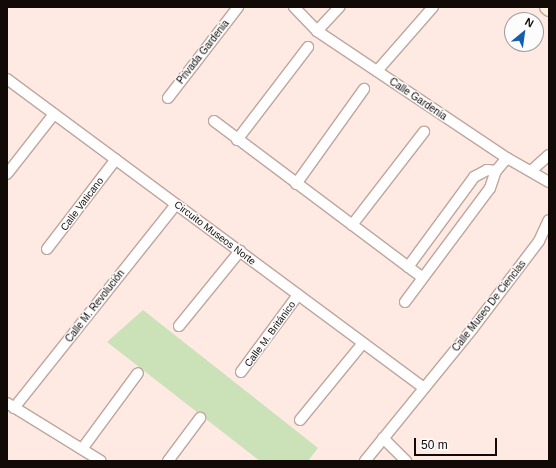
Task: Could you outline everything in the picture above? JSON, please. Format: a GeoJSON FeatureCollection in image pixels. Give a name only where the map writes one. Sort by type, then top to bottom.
{"type":"FeatureCollection","features":[{"type":"Feature","properties":{"kind":"street","name":"Privada Gardenia"},"geometry":{"type":"LineString","coordinates":[[168,98],[238,7]]}},
{"type":"Feature","properties":{"kind":"street","name":"Calle Gardenia"},"geometry":{"type":"LineString","coordinates":[[294,7],[318,31],[507,158],[549,182]]}},
{"type":"Feature","properties":{"kind":"street"},"geometry":{"type":"LineString","coordinates":[[318,31],[339,7]]}},
{"type":"Feature","properties":{"kind":"street"},"geometry":{"type":"LineString","coordinates":[[377,71],[433,7]]}},
{"type":"Feature","properties":{"kind":"street"},"geometry":{"type":"LineString","coordinates":[[237,140],[308,47]]}},
{"type":"Feature","properties":{"kind":"street","name":"Circuito Museos Norte"},"geometry":{"type":"LineString","coordinates":[[7,79],[424,388]]}},
{"type":"Feature","properties":{"kind":"street"},"geometry":{"type":"LineString","coordinates":[[296,184],[364,89]]}},
{"type":"Feature","properties":{"kind":"street"},"geometry":{"type":"LineString","coordinates":[[7,174],[54,114]]}},
{"type":"Feature","properties":{"kind":"street"},"geometry":{"type":"LineString","coordinates":[[214,121],[237,140],[423,278]]}},
{"type":"Feature","properties":{"kind":"street"},"geometry":{"type":"LineString","coordinates":[[352,225],[424,132]]}},
{"type":"Feature","properties":{"kind":"street"},"geometry":{"type":"LineString","coordinates":[[531,171],[549,155]]}},
{"type":"Feature","properties":{"kind":"street"},"geometry":{"type":"LineString","coordinates":[[405,302],[490,188],[496,171],[507,158]]}},
{"type":"Feature","properties":{"kind":"street","name":"Calle Vaticano"},"geometry":{"type":"LineString","coordinates":[[47,249],[116,159]]}},
{"type":"Feature","properties":{"kind":"street"},"geometry":{"type":"LineString","coordinates":[[408,267],[474,177],[487,170],[496,171]]}},
{"type":"Feature","properties":{"kind":"street","name":"Calle M. Revolución"},"geometry":{"type":"LineString","coordinates":[[11,406],[176,204]]}},
{"type":"Feature","properties":{"kind":"street","name":"Calle Museo De Ciencias"},"geometry":{"type":"LineString","coordinates":[[365,461],[534,248],[549,220]]}},
{"type":"Feature","properties":{"kind":"street"},"geometry":{"type":"LineString","coordinates":[[179,326],[240,252]]}},
{"type":"Feature","properties":{"kind":"street","name":"Calle M. Británico"},"geometry":{"type":"LineString","coordinates":[[241,372],[298,295]]}},
{"type":"Feature","properties":{"kind":"street"},"geometry":{"type":"LineString","coordinates":[[300,420],[363,343]]}},
{"type":"Feature","properties":{"kind":"street"},"geometry":{"type":"LineString","coordinates":[[82,449],[138,373]]}},
{"type":"Feature","properties":{"kind":"street"},"geometry":{"type":"LineString","coordinates":[[11,406],[102,461]]}},
{"type":"Feature","properties":{"kind":"street"},"geometry":{"type":"LineString","coordinates":[[168,461],[200,418]]}},
{"type":"Feature","properties":{"kind":"street"},"geometry":{"type":"LineString","coordinates":[[383,438],[406,461]]}},
{"type":"Feature","properties":{"kind":"green space"},"geometry":{"type":"Polygon","coordinates":[[[143,310],[318,448],[308,461],[260,461],[107,342],[143,310]]]}}]}
